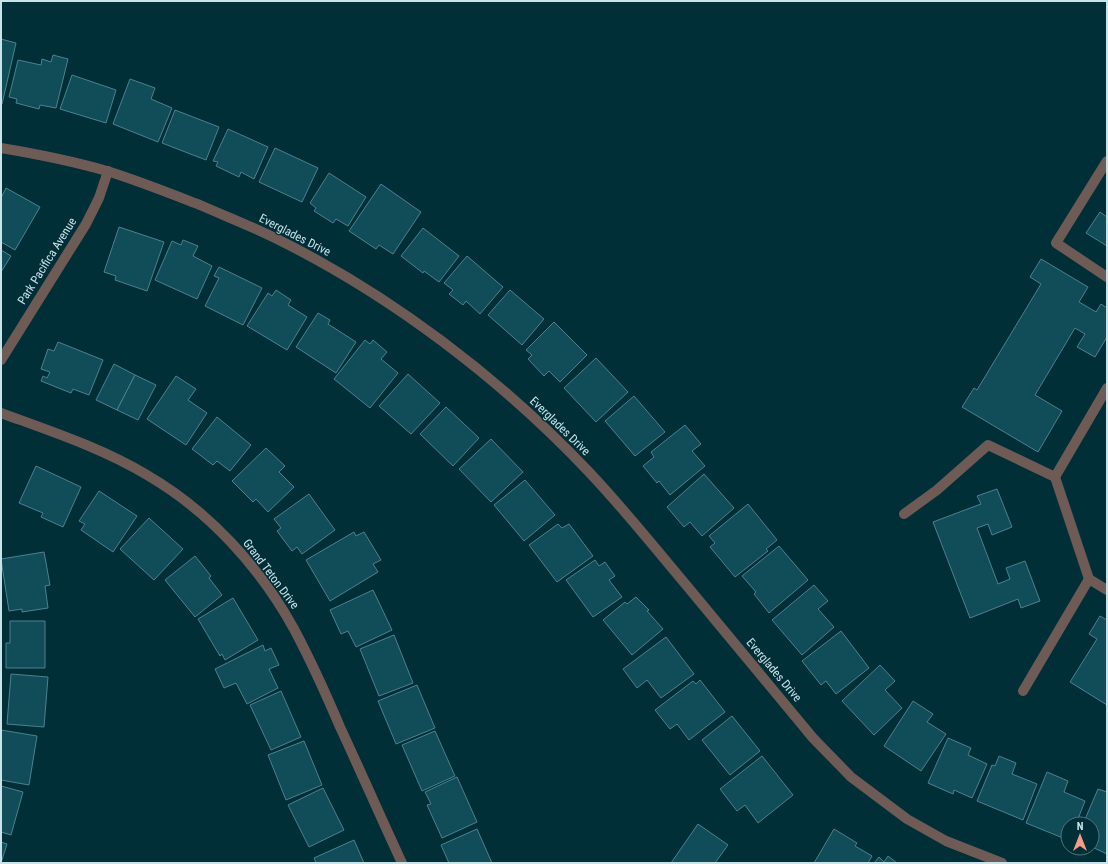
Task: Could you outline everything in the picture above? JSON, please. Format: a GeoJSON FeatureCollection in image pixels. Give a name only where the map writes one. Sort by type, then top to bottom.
{"type":"FeatureCollection","features":[{"type":"Feature","properties":{"kind":"street","name":"Everglades Drive"},"geometry":{"type":"LineString","coordinates":[[1,148],[56,158],[108,172],[167,192],[221,214],[275,238],[329,267],[373,293],[427,330],[512,399],[551,434],[588,471],[624,511],[813,738],[841,767],[872,793],[907,819],[946,841],[1002,863]]}},
{"type":"Feature","properties":{"kind":"street"},"geometry":{"type":"LineString","coordinates":[[1107,161],[1056,243],[1107,278]]}},
{"type":"Feature","properties":{"kind":"street","name":"Park Pacifica Avenue"},"geometry":{"type":"LineString","coordinates":[[1,360],[86,224],[99,198],[108,172]]}},
{"type":"Feature","properties":{"kind":"street"},"geometry":{"type":"LineString","coordinates":[[1055,477],[1107,388]]}},
{"type":"Feature","properties":{"kind":"street","name":"Grand Teton Drive"},"geometry":{"type":"LineString","coordinates":[[1,413],[69,438],[110,456],[147,475],[184,499],[216,527],[246,558],[294,628],[402,863]]}},
{"type":"Feature","properties":{"kind":"street"},"geometry":{"type":"LineString","coordinates":[[904,514],[937,490],[988,444],[1055,477],[1089,579],[1107,590]]}},
{"type":"Feature","properties":{"kind":"street"},"geometry":{"type":"LineString","coordinates":[[1023,690],[1089,579]]}},
{"type":"Feature","properties":{"kind":"building"},"geometry":{"type":"Polygon","coordinates":[[[1,39],[16,43],[2,104],[1,104],[1,39]]]}},
{"type":"Feature","properties":{"kind":"building"},"geometry":{"type":"Polygon","coordinates":[[[53,55],[68,59],[56,108],[40,105],[39,109],[16,103],[17,99],[9,97],[18,60],[41,65],[42,59],[51,62],[53,55]]]}},
{"type":"Feature","properties":{"kind":"building"},"geometry":{"type":"Polygon","coordinates":[[[72,75],[116,90],[106,123],[60,109],[72,75]]]}},
{"type":"Feature","properties":{"kind":"building"},"geometry":{"type":"Polygon","coordinates":[[[130,79],[155,88],[151,99],[172,108],[158,142],[113,124],[130,79]]]}},
{"type":"Feature","properties":{"kind":"building"},"geometry":{"type":"Polygon","coordinates":[[[175,110],[219,127],[206,160],[162,143],[175,110]]]}},
{"type":"Feature","properties":{"kind":"building"},"geometry":{"type":"Polygon","coordinates":[[[228,129],[268,147],[254,179],[241,172],[239,177],[216,166],[218,162],[213,161],[228,129]]]}},
{"type":"Feature","properties":{"kind":"building"},"geometry":{"type":"Polygon","coordinates":[[[275,148],[318,168],[302,202],[259,182],[275,148]]]}},
{"type":"Feature","properties":{"kind":"building"},"geometry":{"type":"Polygon","coordinates":[[[329,173],[366,197],[348,226],[336,219],[333,223],[314,211],[316,208],[310,203],[329,173]]]}},
{"type":"Feature","properties":{"kind":"building"},"geometry":{"type":"Polygon","coordinates":[[[381,184],[421,212],[393,254],[379,245],[376,249],[349,231],[381,184]]]}},
{"type":"Feature","properties":{"kind":"building"},"geometry":{"type":"Polygon","coordinates":[[[6,188],[40,207],[15,250],[1,242],[1,198],[6,188]]]}},
{"type":"Feature","properties":{"kind":"building"},"geometry":{"type":"Polygon","coordinates":[[[1100,212],[1107,217],[1107,246],[1086,233],[1100,212]]]}},
{"type":"Feature","properties":{"kind":"building"},"geometry":{"type":"Polygon","coordinates":[[[119,227],[164,242],[147,291],[115,280],[116,276],[104,272],[119,227]]]}},
{"type":"Feature","properties":{"kind":"building"},"geometry":{"type":"Polygon","coordinates":[[[423,228],[459,256],[439,282],[424,271],[423,273],[401,256],[423,228]]]}},
{"type":"Feature","properties":{"kind":"building"},"geometry":{"type":"Polygon","coordinates":[[[183,240],[198,246],[193,256],[212,266],[197,299],[155,280],[172,241],[181,245],[183,240]]]}},
{"type":"Feature","properties":{"kind":"building"},"geometry":{"type":"Polygon","coordinates":[[[1,250],[11,256],[1,272],[1,250]]]}},
{"type":"Feature","properties":{"kind":"building"},"geometry":{"type":"Polygon","coordinates":[[[467,256],[503,287],[480,314],[466,301],[463,305],[449,294],[453,290],[444,283],[467,256]]]}},
{"type":"Feature","properties":{"kind":"building"},"geometry":{"type":"Polygon","coordinates":[[[1041,259],[1088,287],[1079,302],[1096,312],[1101,304],[1107,308],[1107,337],[1095,357],[1077,347],[1085,334],[1075,328],[1035,395],[1062,411],[1038,452],[962,407],[974,388],[977,390],[1041,284],[1030,277],[1041,259]]]}},
{"type":"Feature","properties":{"kind":"building"},"geometry":{"type":"Polygon","coordinates":[[[219,267],[262,288],[243,325],[205,306],[219,278],[214,276],[219,267]]]}},
{"type":"Feature","properties":{"kind":"building"},"geometry":{"type":"Polygon","coordinates":[[[276,290],[291,300],[288,305],[307,317],[287,350],[247,326],[268,293],[272,296],[276,290]]]}},
{"type":"Feature","properties":{"kind":"building"},"geometry":{"type":"Polygon","coordinates":[[[510,290],[544,319],[522,345],[488,315],[510,290]]]}},
{"type":"Feature","properties":{"kind":"building"},"geometry":{"type":"Polygon","coordinates":[[[318,313],[330,320],[328,324],[356,342],[336,373],[296,347],[318,313]]]}},
{"type":"Feature","properties":{"kind":"building"},"geometry":{"type":"Polygon","coordinates":[[[554,322],[587,355],[560,382],[549,371],[544,376],[528,359],[532,355],[526,350],[554,322]]]}},
{"type":"Feature","properties":{"kind":"building"},"geometry":{"type":"Polygon","coordinates":[[[365,340],[370,344],[373,340],[387,352],[381,359],[398,373],[370,408],[334,379],[365,340]]]}},
{"type":"Feature","properties":{"kind":"building"},"geometry":{"type":"Polygon","coordinates":[[[58,342],[103,360],[89,395],[73,389],[71,393],[41,381],[43,376],[47,378],[50,372],[41,369],[48,349],[54,351],[58,342]]]}},
{"type":"Feature","properties":{"kind":"building"},"geometry":{"type":"Polygon","coordinates":[[[596,358],[628,392],[596,422],[564,388],[596,358]]]}},
{"type":"Feature","properties":{"kind":"building"},"geometry":{"type":"Polygon","coordinates":[[[114,364],[135,375],[117,410],[96,400],[114,364]]]}},
{"type":"Feature","properties":{"kind":"building"},"geometry":{"type":"Polygon","coordinates":[[[408,374],[440,403],[411,434],[379,406],[408,374]]]}},
{"type":"Feature","properties":{"kind":"building"},"geometry":{"type":"Polygon","coordinates":[[[135,375],[156,385],[138,420],[117,410],[135,375]]]}},
{"type":"Feature","properties":{"kind":"building"},"geometry":{"type":"Polygon","coordinates":[[[176,376],[196,389],[188,400],[207,413],[186,445],[147,419],[176,376]]]}},
{"type":"Feature","properties":{"kind":"building"},"geometry":{"type":"Polygon","coordinates":[[[634,396],[665,432],[635,456],[605,421],[634,396]]]}},
{"type":"Feature","properties":{"kind":"building"},"geometry":{"type":"Polygon","coordinates":[[[446,407],[479,438],[453,466],[420,434],[446,407]]]}},
{"type":"Feature","properties":{"kind":"building"},"geometry":{"type":"Polygon","coordinates":[[[217,417],[251,445],[230,471],[217,461],[213,465],[192,449],[217,417]]]}},
{"type":"Feature","properties":{"kind":"building"},"geometry":{"type":"Polygon","coordinates":[[[685,425],[701,444],[692,451],[705,466],[670,495],[659,481],[657,483],[643,466],[654,457],[651,452],[685,425]]]}},
{"type":"Feature","properties":{"kind":"building"},"geometry":{"type":"Polygon","coordinates":[[[491,439],[523,472],[491,502],[459,469],[491,439]]]}},
{"type":"Feature","properties":{"kind":"building"},"geometry":{"type":"Polygon","coordinates":[[[266,448],[285,466],[279,472],[294,487],[268,512],[256,499],[253,502],[232,481],[266,448]]]}},
{"type":"Feature","properties":{"kind":"building"},"geometry":{"type":"Polygon","coordinates":[[[36,466],[81,487],[63,527],[41,517],[43,513],[19,503],[36,466]]]}},
{"type":"Feature","properties":{"kind":"building"},"geometry":{"type":"Polygon","coordinates":[[[704,474],[734,508],[702,536],[690,522],[684,527],[667,507],[704,474]]]}},
{"type":"Feature","properties":{"kind":"building"},"geometry":{"type":"Polygon","coordinates":[[[525,480],[555,515],[524,541],[494,505],[525,480]]]}},
{"type":"Feature","properties":{"kind":"building"},"geometry":{"type":"Polygon","coordinates":[[[997,489],[1012,527],[992,535],[988,524],[977,528],[998,584],[1010,579],[1006,568],[1025,561],[1040,601],[1021,608],[1018,599],[970,618],[933,522],[981,504],[977,496],[997,489]]]}},
{"type":"Feature","properties":{"kind":"building"},"geometry":{"type":"Polygon","coordinates":[[[99,491],[137,516],[113,552],[81,530],[85,524],[79,521],[99,491]]]}},
{"type":"Feature","properties":{"kind":"building"},"geometry":{"type":"Polygon","coordinates":[[[309,494],[335,530],[302,554],[297,547],[292,551],[277,531],[281,528],[274,519],[309,494]]]}},
{"type":"Feature","properties":{"kind":"building"},"geometry":{"type":"Polygon","coordinates":[[[748,504],[777,540],[766,549],[768,551],[735,577],[710,547],[715,543],[709,536],[748,504]]]}},
{"type":"Feature","properties":{"kind":"building"},"geometry":{"type":"Polygon","coordinates":[[[149,518],[183,549],[154,580],[120,549],[149,518]]]}},
{"type":"Feature","properties":{"kind":"building"},"geometry":{"type":"Polygon","coordinates":[[[558,524],[562,528],[569,524],[593,556],[557,582],[529,545],[558,524]]]}},
{"type":"Feature","properties":{"kind":"building"},"geometry":{"type":"Polygon","coordinates":[[[354,532],[356,536],[364,532],[381,560],[373,564],[378,572],[330,601],[306,560],[354,532]]]}},
{"type":"Feature","properties":{"kind":"building"},"geometry":{"type":"Polygon","coordinates":[[[779,546],[808,580],[769,613],[754,594],[756,592],[742,576],[779,546]]]}},
{"type":"Feature","properties":{"kind":"building"},"geometry":{"type":"Polygon","coordinates":[[[44,552],[50,585],[45,586],[48,608],[22,612],[22,609],[9,611],[1,559],[44,552]]]}},
{"type":"Feature","properties":{"kind":"building"},"geometry":{"type":"Polygon","coordinates":[[[195,556],[211,576],[209,578],[222,595],[195,617],[165,580],[195,556]]]}},
{"type":"Feature","properties":{"kind":"building"},"geometry":{"type":"Polygon","coordinates":[[[595,560],[599,566],[605,562],[615,576],[609,580],[622,597],[593,617],[566,580],[595,560]]]}},
{"type":"Feature","properties":{"kind":"building"},"geometry":{"type":"Polygon","coordinates":[[[814,585],[828,601],[818,609],[834,627],[802,655],[772,620],[814,585]]]}},
{"type":"Feature","properties":{"kind":"building"},"geometry":{"type":"Polygon","coordinates":[[[373,590],[392,630],[356,647],[348,631],[341,634],[330,610],[373,590]]]}},
{"type":"Feature","properties":{"kind":"building"},"geometry":{"type":"Polygon","coordinates":[[[636,597],[649,610],[647,611],[663,629],[632,655],[603,620],[625,602],[627,604],[636,597]]]}},
{"type":"Feature","properties":{"kind":"building"},"geometry":{"type":"Polygon","coordinates":[[[233,598],[258,640],[225,660],[222,654],[220,656],[198,619],[233,598]]]}},
{"type":"Feature","properties":{"kind":"building"},"geometry":{"type":"Polygon","coordinates":[[[1100,616],[1107,620],[1107,705],[1070,682],[1097,639],[1089,634],[1100,616]]]}},
{"type":"Feature","properties":{"kind":"building"},"geometry":{"type":"Polygon","coordinates":[[[10,621],[45,621],[45,668],[6,668],[6,643],[10,643],[10,621]]]}},
{"type":"Feature","properties":{"kind":"building"},"geometry":{"type":"Polygon","coordinates":[[[841,631],[869,668],[836,694],[826,681],[821,685],[802,661],[841,631]]]}},
{"type":"Feature","properties":{"kind":"building"},"geometry":{"type":"Polygon","coordinates":[[[394,635],[413,683],[379,696],[360,649],[394,635]]]}},
{"type":"Feature","properties":{"kind":"building"},"geometry":{"type":"Polygon","coordinates":[[[666,637],[694,674],[661,698],[647,680],[637,688],[623,669],[666,637]]]}},
{"type":"Feature","properties":{"kind":"building"},"geometry":{"type":"Polygon","coordinates":[[[263,645],[265,651],[271,648],[279,665],[269,669],[278,688],[247,704],[236,683],[224,688],[215,669],[263,645]]]}},
{"type":"Feature","properties":{"kind":"building"},"geometry":{"type":"Polygon","coordinates":[[[880,665],[895,681],[885,690],[902,708],[874,735],[842,701],[880,665]]]}},
{"type":"Feature","properties":{"kind":"building"},"geometry":{"type":"Polygon","coordinates":[[[11,674],[48,677],[44,727],[7,724],[11,674]]]}},
{"type":"Feature","properties":{"kind":"building"},"geometry":{"type":"Polygon","coordinates":[[[700,680],[725,712],[689,740],[677,724],[670,729],[655,710],[693,681],[696,684],[700,680]]]}},
{"type":"Feature","properties":{"kind":"building"},"geometry":{"type":"Polygon","coordinates":[[[417,685],[435,728],[396,744],[378,701],[417,685]]]}},
{"type":"Feature","properties":{"kind":"building"},"geometry":{"type":"Polygon","coordinates":[[[281,691],[301,737],[271,750],[250,705],[281,691]]]}},
{"type":"Feature","properties":{"kind":"building"},"geometry":{"type":"Polygon","coordinates":[[[913,701],[933,714],[927,722],[946,734],[921,771],[884,746],[913,701]]]}},
{"type":"Feature","properties":{"kind":"building"},"geometry":{"type":"Polygon","coordinates":[[[732,716],[760,751],[730,775],[702,740],[732,716]]]}},
{"type":"Feature","properties":{"kind":"building"},"geometry":{"type":"Polygon","coordinates":[[[1,730],[37,736],[29,785],[1,780],[1,730]]]}},
{"type":"Feature","properties":{"kind":"building"},"geometry":{"type":"Polygon","coordinates":[[[435,731],[455,776],[422,791],[402,745],[435,731]]]}},
{"type":"Feature","properties":{"kind":"building"},"geometry":{"type":"Polygon","coordinates":[[[948,738],[971,748],[968,755],[987,764],[972,798],[954,790],[953,794],[928,783],[948,738]]]}},
{"type":"Feature","properties":{"kind":"building"},"geometry":{"type":"Polygon","coordinates":[[[304,741],[322,785],[286,800],[268,755],[304,741]]]}},
{"type":"Feature","properties":{"kind":"building"},"geometry":{"type":"Polygon","coordinates":[[[762,756],[793,795],[758,823],[745,805],[737,811],[720,789],[762,756]]]}},
{"type":"Feature","properties":{"kind":"building"},"geometry":{"type":"Polygon","coordinates":[[[999,756],[1016,763],[1012,774],[1037,784],[1023,820],[977,801],[992,765],[995,766],[999,756]]]}},
{"type":"Feature","properties":{"kind":"building"},"geometry":{"type":"Polygon","coordinates":[[[1047,772],[1068,781],[1064,792],[1085,801],[1079,816],[1060,816],[1060,837],[1026,823],[1047,772]]]}},
{"type":"Feature","properties":{"kind":"building"},"geometry":{"type":"Polygon","coordinates":[[[457,777],[477,822],[442,838],[427,805],[431,804],[425,792],[457,777]]]}},
{"type":"Feature","properties":{"kind":"building"},"geometry":{"type":"Polygon","coordinates":[[[1,786],[23,792],[11,835],[1,832],[1,786]]]}},
{"type":"Feature","properties":{"kind":"building"},"geometry":{"type":"Polygon","coordinates":[[[323,788],[344,830],[309,847],[288,805],[323,788]]]}},
{"type":"Feature","properties":{"kind":"building"},"geometry":{"type":"Polygon","coordinates":[[[1098,789],[1107,792],[1107,854],[1100,851],[1100,816],[1086,816],[1098,789]]]}},
{"type":"Feature","properties":{"kind":"building"},"geometry":{"type":"Polygon","coordinates":[[[698,824],[728,845],[715,863],[671,863],[698,824]]]}},
{"type":"Feature","properties":{"kind":"building"},"geometry":{"type":"Polygon","coordinates":[[[477,829],[492,863],[449,863],[441,845],[477,829]]]}},
{"type":"Feature","properties":{"kind":"building"},"geometry":{"type":"Polygon","coordinates":[[[834,829],[857,843],[855,846],[872,856],[868,863],[814,863],[834,829]]]}},
{"type":"Feature","properties":{"kind":"building"},"geometry":{"type":"Polygon","coordinates":[[[354,840],[364,863],[316,863],[314,858],[354,840]]]}},
{"type":"Feature","properties":{"kind":"building"},"geometry":{"type":"Polygon","coordinates":[[[1,842],[7,844],[1,863],[1,842]]]}},
{"type":"Feature","properties":{"kind":"building"},"geometry":{"type":"Polygon","coordinates":[[[888,856],[897,863],[874,863],[879,857],[884,862],[888,856]]]}}]}
